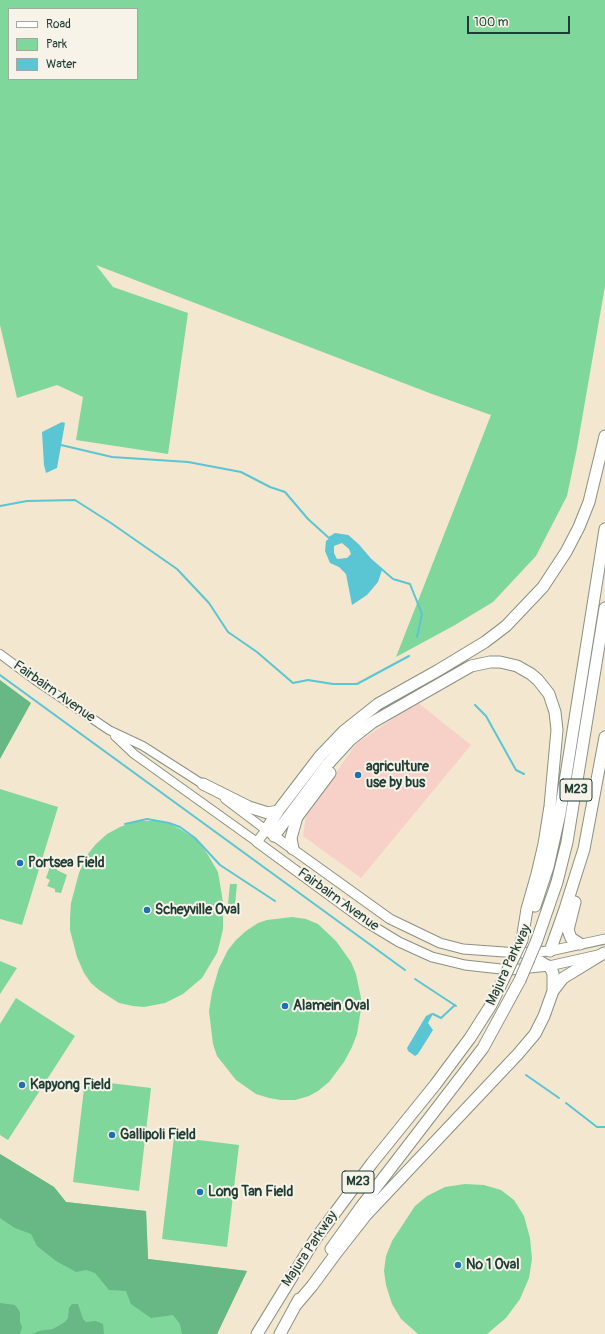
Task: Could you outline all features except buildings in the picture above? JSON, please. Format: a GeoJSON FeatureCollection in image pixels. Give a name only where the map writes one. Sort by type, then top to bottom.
{"type":"FeatureCollection","features":[{"type":"Feature","properties":{"kind":"highway"},"geometry":{"type":"LineString","coordinates":[[270,833],[278,811],[320,756],[336,738],[378,704],[437,672],[485,642],[506,626],[538,592],[557,568],[579,527],[589,502],[605,436]]}},
{"type":"Feature","properties":{"kind":"highway","name":"Majura Parkway"},"geometry":{"type":"LineString","coordinates":[[257,1334],[314,1241],[372,1163],[435,1085],[470,1038],[491,1005],[522,940],[541,890],[559,821],[605,529]]}},
{"type":"Feature","properties":{"kind":"highway","name":"Majura Parkway"},"geometry":{"type":"LineString","coordinates":[[280,1334],[295,1306],[351,1220],[483,1048],[520,980],[537,940],[555,888],[567,842],[605,608]]}},
{"type":"Feature","properties":{"kind":"highway"},"geometry":{"type":"LineString","coordinates":[[270,833],[323,770],[350,740],[364,728],[471,666],[490,662],[508,664],[524,670],[542,683],[549,694],[556,712],[557,730],[550,806],[544,844],[527,909],[522,940]]}},
{"type":"Feature","properties":{"kind":"highway"},"geometry":{"type":"LineString","coordinates":[[580,944],[571,938],[568,928],[582,878],[584,849],[605,737]]}},
{"type":"Feature","properties":{"kind":"highway"},"geometry":{"type":"LineString","coordinates":[[293,850],[291,838],[299,815],[335,766],[350,740]]}},
{"type":"Feature","properties":{"kind":"highway"},"geometry":{"type":"LineString","coordinates":[[203,784],[249,807],[268,813],[278,811]]}},
{"type":"Feature","properties":{"kind":"highway"},"geometry":{"type":"LineString","coordinates":[[550,951],[584,849]]}},
{"type":"Feature","properties":{"kind":"highway"},"geometry":{"type":"LineString","coordinates":[[295,1306],[366,1215],[531,1039],[544,1016],[553,991],[563,978],[605,953]]}},
{"type":"Feature","properties":{"kind":"highway"},"geometry":{"type":"LineString","coordinates":[[547,964],[553,973],[553,991]]}},
{"type":"Feature","properties":{"kind":"main road","name":"Fairbairn Avenue"},"geometry":{"type":"LineString","coordinates":[[0,654],[34,680],[109,730],[143,746],[203,784],[390,919],[418,934],[440,943],[462,948],[518,953],[550,951],[605,939]]}},
{"type":"Feature","properties":{"kind":"main road","name":"Fairbairn Avenue"},"geometry":{"type":"LineString","coordinates":[[109,730],[134,754],[266,848],[366,922],[411,948],[438,959],[465,965],[510,970],[534,968],[547,964],[605,953]]}},
{"type":"Feature","properties":{"kind":"main road"},"geometry":{"type":"LineString","coordinates":[[257,842],[270,833]]}},
{"type":"Feature","properties":{"kind":"main road"},"geometry":{"type":"LineString","coordinates":[[266,848],[270,833]]}},
{"type":"Feature","properties":{"kind":"main road"},"geometry":{"type":"LineString","coordinates":[[518,953],[533,957],[547,964],[550,951]]}},
{"type":"Feature","properties":{"kind":"shaded area","name":"agriculture use by bus"},"geometry":{"type":"Polygon","coordinates":[[[417,702],[471,745],[361,878],[303,836],[306,816],[356,744],[417,702]]]}},
{"type":"Feature","properties":{"kind":"green space"},"geometry":{"type":"Polygon","coordinates":[[[0,0],[605,0],[605,286],[577,448],[567,496],[536,556],[493,602],[455,625],[396,657],[491,415],[432,394],[96,265],[113,287],[188,313],[168,454],[76,440],[83,397],[57,385],[17,398],[0,325],[0,0]]]}},
{"type":"Feature","properties":{"kind":"green space"},"geometry":{"type":"Polygon","coordinates":[[[0,680],[31,703],[0,759],[0,680]]]}},
{"type":"Feature","properties":{"kind":"green space","name":"Portsea Field"},"geometry":{"type":"Polygon","coordinates":[[[0,789],[58,807],[22,925],[0,919],[0,789]]]}},
{"type":"Feature","properties":{"kind":"green space","name":"Scheyville Oval"},"geometry":{"type":"Polygon","coordinates":[[[136,821],[157,821],[170,824],[197,840],[218,872],[223,902],[223,929],[217,953],[202,978],[183,994],[165,1003],[144,1007],[119,1003],[91,983],[84,973],[77,957],[70,930],[71,903],[79,873],[87,855],[107,834],[136,821]]]}},
{"type":"Feature","properties":{"kind":"green space"},"geometry":{"type":"Polygon","coordinates":[[[52,861],[59,862],[57,870],[67,875],[61,893],[55,892],[55,889],[47,886],[50,880],[46,878],[52,861]]]}},
{"type":"Feature","properties":{"kind":"green space"},"geometry":{"type":"Polygon","coordinates":[[[230,884],[237,884],[234,915],[227,914],[230,884]]]}},
{"type":"Feature","properties":{"kind":"green space","name":"Alamein Oval"},"geometry":{"type":"Polygon","coordinates":[[[292,917],[306,919],[318,924],[336,941],[351,962],[356,974],[361,998],[361,1009],[357,1034],[352,1047],[344,1062],[329,1082],[309,1096],[295,1100],[281,1100],[256,1094],[236,1080],[217,1056],[213,1044],[209,1011],[212,992],[219,968],[228,950],[236,940],[258,923],[267,920],[292,917]]]}},
{"type":"Feature","properties":{"kind":"green space"},"geometry":{"type":"Polygon","coordinates":[[[0,961],[17,968],[0,994],[0,961]]]}},
{"type":"Feature","properties":{"kind":"green space","name":"Kapyong Field"},"geometry":{"type":"Polygon","coordinates":[[[16,998],[75,1036],[8,1140],[0,1135],[0,1024],[16,998]]]}},
{"type":"Feature","properties":{"kind":"green space","name":"Gallipoli Field"},"geometry":{"type":"Polygon","coordinates":[[[85,1080],[151,1088],[139,1191],[73,1182],[85,1080]]]}},
{"type":"Feature","properties":{"kind":"green space","name":"Long Tan Field"},"geometry":{"type":"Polygon","coordinates":[[[174,1137],[239,1145],[227,1247],[162,1239],[174,1137]]]}},
{"type":"Feature","properties":{"kind":"green space"},"geometry":{"type":"Polygon","coordinates":[[[0,1154],[54,1187],[66,1202],[146,1211],[148,1259],[247,1271],[217,1334],[0,1334],[0,1154]]]}},
{"type":"Feature","properties":{"kind":"green space"},"geometry":{"type":"Polygon","coordinates":[[[0,1154],[54,1187],[66,1202],[146,1211],[148,1259],[247,1271],[217,1334],[182,1334],[180,1324],[173,1315],[151,1318],[131,1304],[126,1291],[109,1290],[95,1273],[86,1270],[76,1272],[56,1261],[37,1246],[31,1234],[15,1228],[0,1218],[0,1154]]]}},
{"type":"Feature","properties":{"kind":"green space","name":"No 1 Oval"},"geometry":{"type":"Polygon","coordinates":[[[465,1184],[484,1185],[501,1190],[514,1200],[524,1216],[530,1238],[532,1259],[529,1278],[520,1299],[506,1318],[487,1334],[418,1334],[401,1319],[392,1304],[386,1285],[384,1271],[386,1256],[392,1241],[415,1206],[427,1196],[445,1187],[465,1184]]]}},
{"type":"Feature","properties":{"kind":"green space"},"geometry":{"type":"Polygon","coordinates":[[[0,1303],[15,1305],[20,1312],[20,1322],[22,1327],[20,1334],[0,1334],[0,1303]]]}},
{"type":"Feature","properties":{"kind":"green space"},"geometry":{"type":"Polygon","coordinates":[[[72,1304],[78,1304],[83,1319],[86,1322],[96,1321],[103,1324],[104,1334],[32,1334],[39,1331],[53,1329],[65,1322],[68,1318],[69,1308],[72,1304]]]}},
{"type":"Feature","properties":{"kind":"water"},"geometry":{"type":"Polygon","coordinates":[[[62,422],[65,423],[57,468],[46,473],[44,465],[42,432],[62,422]]]}},
{"type":"Feature","properties":{"kind":"water"},"geometry":{"type":"Polygon","coordinates":[[[335,534],[348,536],[382,570],[378,582],[367,595],[352,605],[346,574],[339,567],[330,563],[325,551],[326,541],[335,534]],[[342,543],[334,546],[334,553],[337,559],[347,558],[351,554],[349,549],[342,543]]]}},
{"type":"Feature","properties":{"kind":"water"},"geometry":{"type":"Polygon","coordinates":[[[432,1013],[433,1014],[428,1023],[433,1030],[418,1054],[415,1056],[408,1051],[407,1048],[426,1016],[432,1013]]]}},
{"type":"Feature","properties":{"kind":"waterway"},"geometry":{"type":"LineString","coordinates":[[61,445],[112,457],[188,462],[241,472],[270,487],[285,492],[308,519],[329,538],[335,534],[348,536],[370,559],[393,579],[410,584],[422,614],[417,637]]}},
{"type":"Feature","properties":{"kind":"waterway"},"geometry":{"type":"LineString","coordinates":[[0,506],[27,501],[75,500],[177,569],[209,603],[228,632],[257,652],[293,683],[308,680],[333,684],[357,684],[409,656]]}},
{"type":"Feature","properties":{"kind":"waterway"},"geometry":{"type":"LineString","coordinates":[[0,675],[405,970]]}},
{"type":"Feature","properties":{"kind":"waterway"},"geometry":{"type":"LineString","coordinates":[[475,705],[486,716],[516,770],[524,774]]}},
{"type":"Feature","properties":{"kind":"waterway"},"geometry":{"type":"LineString","coordinates":[[125,824],[147,819],[169,823],[180,827],[195,838],[220,865],[275,901]]}},
{"type":"Feature","properties":{"kind":"waterway"},"geometry":{"type":"LineString","coordinates":[[415,979],[456,1006]]}},
{"type":"Feature","properties":{"kind":"waterway"},"geometry":{"type":"LineString","coordinates":[[433,1014],[441,1018],[455,1005]]}},
{"type":"Feature","properties":{"kind":"waterway"},"geometry":{"type":"LineString","coordinates":[[526,1075],[559,1098]]}},
{"type":"Feature","properties":{"kind":"waterway"},"geometry":{"type":"LineString","coordinates":[[566,1103],[597,1127],[605,1127]]}},
{"type":"Feature","properties":{"kind":"place","name":"agriculture use by bus"},"geometry":{"type":"Point","coordinates":[358,775]}},
{"type":"Feature","properties":{"kind":"place","name":"Portsea Field"},"geometry":{"type":"Point","coordinates":[20,863]}},
{"type":"Feature","properties":{"kind":"place","name":"Scheyville Oval"},"geometry":{"type":"Point","coordinates":[147,910]}},
{"type":"Feature","properties":{"kind":"place","name":"Alamein Oval"},"geometry":{"type":"Point","coordinates":[285,1006]}},
{"type":"Feature","properties":{"kind":"place","name":"Kapyong Field"},"geometry":{"type":"Point","coordinates":[22,1085]}},
{"type":"Feature","properties":{"kind":"place","name":"Gallipoli Field"},"geometry":{"type":"Point","coordinates":[112,1135]}},
{"type":"Feature","properties":{"kind":"place","name":"Long Tan Field"},"geometry":{"type":"Point","coordinates":[200,1192]}},
{"type":"Feature","properties":{"kind":"place","name":"No 1 Oval"},"geometry":{"type":"Point","coordinates":[458,1265]}}]}
